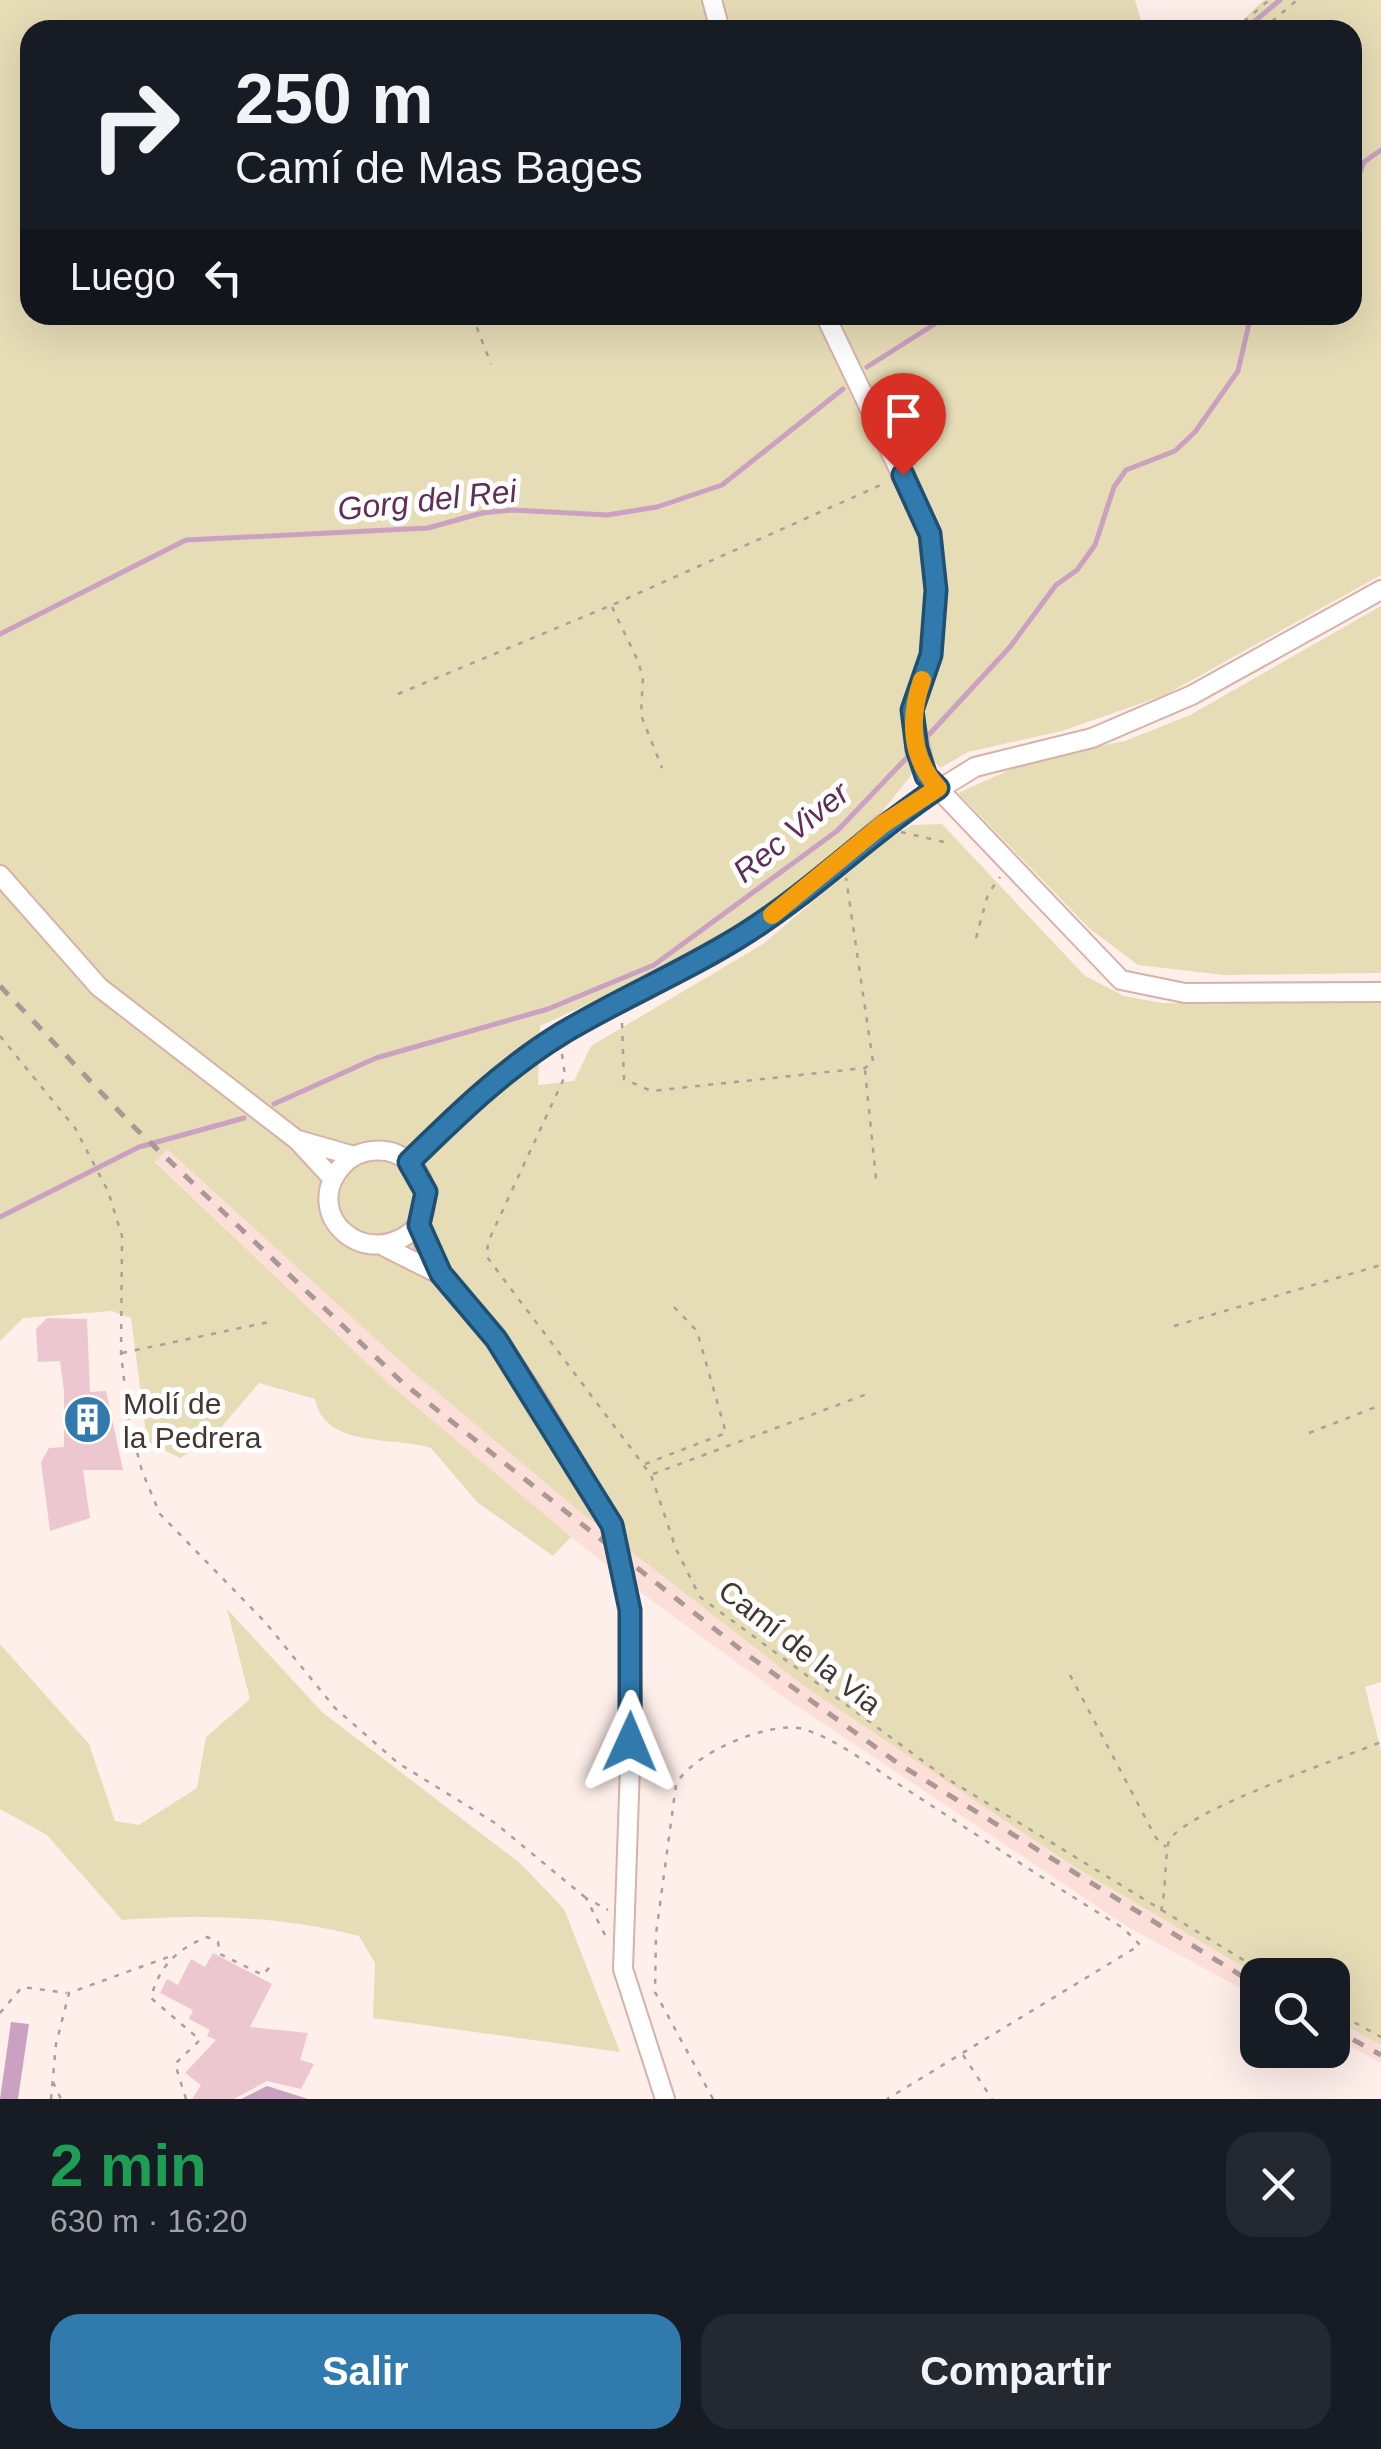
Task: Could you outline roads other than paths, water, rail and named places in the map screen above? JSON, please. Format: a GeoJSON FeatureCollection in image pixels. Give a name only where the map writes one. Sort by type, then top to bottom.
{"type":"FeatureCollection","features":[{"type":"Feature","properties":{"kind":"street"},"geometry":{"type":"LineString","coordinates":[[831,325],[930,534],[936,590],[931,655],[912,710],[932,782],[1121,980],[1185,993],[1381,992]]}},
{"type":"Feature","properties":{"kind":"street"},"geometry":{"type":"LineString","coordinates":[[409,1162],[489,1085],[559,1036],[746,934],[800,896],[932,782],[975,767],[1092,738],[1192,695],[1381,590]]}},
{"type":"Feature","properties":{"kind":"street"},"geometry":{"type":"LineString","coordinates":[[0,876],[99,986],[298,1140],[333,1179]]}},
{"type":"Feature","properties":{"kind":"street"},"geometry":{"type":"LineString","coordinates":[[298,1140],[354,1156]]}},
{"type":"Feature","properties":{"kind":"street"},"geometry":{"type":"LineString","coordinates":[[373,1150],[392,1152],[409,1162],[426,1192],[419,1225],[404,1240],[385,1247],[364,1246],[346,1236],[334,1220],[329,1200],[333,1179],[354,1156],[373,1150]]}},
{"type":"Feature","properties":{"kind":"street"},"geometry":{"type":"LineString","coordinates":[[419,1225],[441,1274],[496,1339],[612,1525],[630,1610],[632,1707],[623,1968],[665,2099]]}},
{"type":"Feature","properties":{"kind":"street"},"geometry":{"type":"LineString","coordinates":[[385,1247],[441,1274]]}},
{"type":"Feature","properties":{"kind":"waterway","name":"Gorg del Rei"},"geometry":{"type":"LineString","coordinates":[[1256,20],[1280,0]]}},
{"type":"Feature","properties":{"kind":"waterway","name":"Rec Viver"},"geometry":{"type":"LineString","coordinates":[[1362,167],[1381,150]]}},
{"type":"Feature","properties":{"kind":"waterway","name":"Gorg del Rei"},"geometry":{"type":"LineString","coordinates":[[867,367],[933,325]]}},
{"type":"Feature","properties":{"kind":"waterway","name":"Rec Viver"},"geometry":{"type":"LineString","coordinates":[[924,740],[1010,647],[1056,585],[1077,570],[1095,545],[1114,487],[1126,470],[1175,451],[1195,432],[1238,371],[1249,325]]}},
{"type":"Feature","properties":{"kind":"waterway","name":"Gorg del Rei"},"geometry":{"type":"LineString","coordinates":[[0,634],[186,540],[428,528],[482,513],[513,510],[607,515],[657,507],[722,485],[843,389]]}},
{"type":"Feature","properties":{"kind":"waterway","name":"Rec Viver"},"geometry":{"type":"LineString","coordinates":[[274,1104],[376,1058],[548,1009],[654,965],[837,831],[916,748]]}},
{"type":"Feature","properties":{"kind":"waterway","name":"Rec Viver"},"geometry":{"type":"LineString","coordinates":[[0,1217],[139,1147],[244,1118]]}},
{"type":"Feature","properties":{"kind":"railway"},"geometry":{"type":"LineString","coordinates":[[0,986],[135,1128],[403,1383],[745,1653],[899,1764],[1240,1975]]}},
{"type":"Feature","properties":{"kind":"railway"},"geometry":{"type":"LineString","coordinates":[[1350,2038],[1381,2055]]}},
{"type":"Feature","properties":{"kind":"place","name":"Molí de la Pedrera"},"geometry":{"type":"Point","coordinates":[88,1420]}}]}
